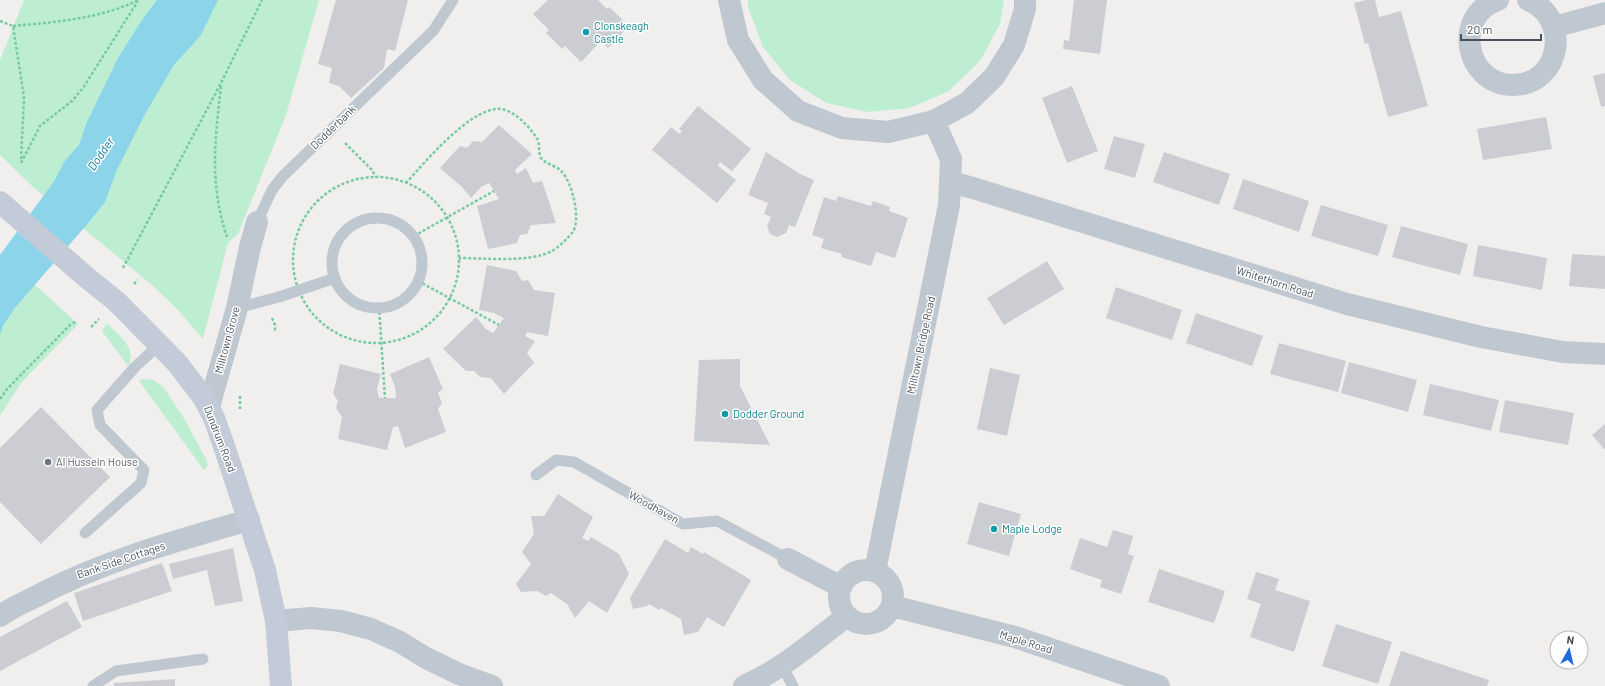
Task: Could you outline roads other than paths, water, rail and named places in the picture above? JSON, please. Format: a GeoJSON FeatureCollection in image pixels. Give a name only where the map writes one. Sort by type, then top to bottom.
{"type":"FeatureCollection","features":[{"type":"Feature","properties":{"kind":"main road","name":"Dundrum Road"},"geometry":{"type":"LineString","coordinates":[[0,202],[100,290],[116,301],[160,344],[195,385],[209,407],[224,446],[265,570],[276,621],[281,686]]}},
{"type":"Feature","properties":{"kind":"street"},"geometry":{"type":"LineString","coordinates":[[729,0],[738,40],[763,80],[798,110],[842,128],[888,132],[934,122],[967,103],[994,77],[1014,46],[1025,9],[1025,0]]}},
{"type":"Feature","properties":{"kind":"street"},"geometry":{"type":"LineString","coordinates":[[1498,0],[1492,2],[1480,11],[1472,24],[1469,39],[1471,54],[1477,66],[1487,76],[1499,82],[1513,85],[1526,82],[1538,76],[1548,66],[1555,54],[1557,40],[1554,27],[1548,14],[1536,3],[1528,0]]}},
{"type":"Feature","properties":{"kind":"street"},"geometry":{"type":"LineString","coordinates":[[1554,27],[1605,13]]}},
{"type":"Feature","properties":{"kind":"street","name":"Milltown Bridge Road"},"geometry":{"type":"LineString","coordinates":[[875,571],[949,205],[951,159],[934,122]]}},
{"type":"Feature","properties":{"kind":"street","name":"Whitethorn Road"},"geometry":{"type":"LineString","coordinates":[[950,182],[1111,230],[1342,303],[1481,337],[1563,352],[1605,354]]}},
{"type":"Feature","properties":{"kind":"street","name":"Dodderbank"},"geometry":{"type":"LineString","coordinates":[[244,273],[257,222]]}},
{"type":"Feature","properties":{"kind":"street","name":"Milltown Grove"},"geometry":{"type":"LineString","coordinates":[[209,407],[237,308],[244,273]]}},
{"type":"Feature","properties":{"kind":"street","name":"Bank Side Cottages"},"geometry":{"type":"LineString","coordinates":[[0,616],[65,580],[187,538],[249,520]]}},
{"type":"Feature","properties":{"kind":"street","name":"Woodhaven"},"geometry":{"type":"LineString","coordinates":[[788,559],[841,586]]}},
{"type":"Feature","properties":{"kind":"street"},"geometry":{"type":"LineString","coordinates":[[858,571],[875,571],[882,575],[892,589],[892,606],[884,617],[872,623],[863,624],[854,621],[842,610],[839,602],[841,586],[845,579],[851,574],[858,571]]}},
{"type":"Feature","properties":{"kind":"street","name":"Maple Road"},"geometry":{"type":"LineString","coordinates":[[892,606],[1020,639],[1159,686]]}},
{"type":"Feature","properties":{"kind":"street"},"geometry":{"type":"LineString","coordinates":[[744,686],[760,679],[782,666],[847,616]]}},
{"type":"Feature","properties":{"kind":"street"},"geometry":{"type":"LineString","coordinates":[[276,621],[311,618],[341,622],[371,629],[400,642],[426,658],[459,674],[492,686]]}},
{"type":"Feature","properties":{"kind":"lane","name":"Dodderbank"},"geometry":{"type":"LineString","coordinates":[[257,222],[272,190],[283,176],[433,31],[453,0]]}},
{"type":"Feature","properties":{"kind":"lane"},"geometry":{"type":"LineString","coordinates":[[378,218],[392,220],[405,227],[414,236],[421,252],[422,267],[418,281],[410,294],[398,303],[383,307],[368,307],[354,301],[343,291],[335,278],[332,264],[334,249],[341,236],[351,226],[364,220],[378,218]]}},
{"type":"Feature","properties":{"kind":"lane"},"geometry":{"type":"LineString","coordinates":[[237,308],[335,278]]}},
{"type":"Feature","properties":{"kind":"lane"},"geometry":{"type":"LineString","coordinates":[[85,533],[141,483],[144,470],[100,425],[97,410],[135,367],[160,344]]}},
{"type":"Feature","properties":{"kind":"lane","name":"Woodhaven"},"geometry":{"type":"LineString","coordinates":[[536,475],[556,460],[574,462],[683,524],[717,521],[788,559]]}},
{"type":"Feature","properties":{"kind":"lane"},"geometry":{"type":"LineString","coordinates":[[93,686],[116,671],[202,659]]}},
{"type":"Feature","properties":{"kind":"lane"},"geometry":{"type":"LineString","coordinates":[[782,666],[793,686]]}},
{"type":"Feature","properties":{"kind":"water","name":"Dodder"},"geometry":{"type":"Polygon","coordinates":[[[157,0],[218,0],[201,35],[174,65],[145,114],[116,172],[105,202],[14,309],[3,326],[0,335],[0,255],[55,180],[64,162],[79,145],[86,124],[118,58],[142,20],[157,0]]]}},
{"type":"Feature","properties":{"kind":"place","name":"Clonskeagh Castle"},"geometry":{"type":"Point","coordinates":[586,32]}},
{"type":"Feature","properties":{"kind":"place","name":"Dodder Ground"},"geometry":{"type":"Point","coordinates":[725,414]}},
{"type":"Feature","properties":{"kind":"place","name":"Al Hussein House"},"geometry":{"type":"Point","coordinates":[48,462]}},
{"type":"Feature","properties":{"kind":"place","name":"Maple Lodge"},"geometry":{"type":"Point","coordinates":[994,529]}}]}
